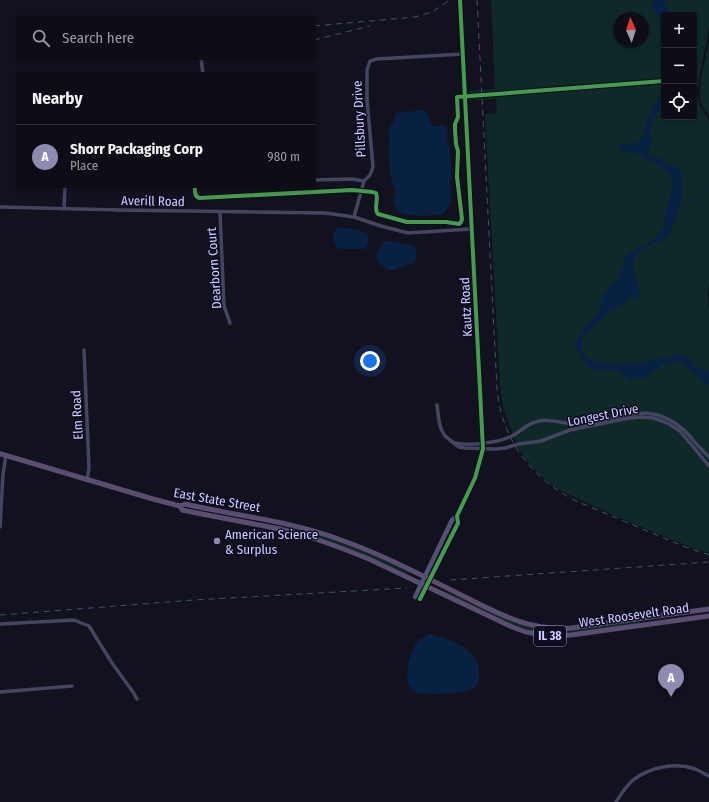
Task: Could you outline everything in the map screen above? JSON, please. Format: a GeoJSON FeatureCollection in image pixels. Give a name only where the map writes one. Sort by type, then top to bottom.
{"type":"FeatureCollection","features":[{"type":"Feature","properties":{"kind":"main road","name":"East State Street"},"geometry":{"type":"LineString","coordinates":[[2,454],[133,494],[180,506],[185,504],[279,522],[322,533],[363,548],[427,578]]}},
{"type":"Feature","properties":{"kind":"main road","name":"West Roosevelt Road"},"geometry":{"type":"LineString","coordinates":[[180,506],[182,510],[280,529],[313,538],[362,556],[512,627],[531,633],[566,636],[578,635],[709,616]]}},
{"type":"Feature","properties":{"kind":"main road","name":"West Roosevelt Road"},"geometry":{"type":"LineString","coordinates":[[427,578],[514,620],[544,627],[571,628],[709,608]]}},
{"type":"Feature","properties":{"kind":"street","name":"Kautz Road"},"geometry":{"type":"LineString","coordinates":[[420,599],[424,585],[452,520],[457,516],[475,478],[483,446],[460,0]]}},
{"type":"Feature","properties":{"kind":"street","name":"Pillsbury Drive"},"geometry":{"type":"LineString","coordinates":[[354,217],[364,181],[370,175],[372,167],[367,100],[367,70],[370,61],[377,58],[463,54]]}},
{"type":"Feature","properties":{"kind":"street"},"geometry":{"type":"LineString","coordinates":[[202,60],[203,72]]}},
{"type":"Feature","properties":{"kind":"street"},"geometry":{"type":"LineString","coordinates":[[316,180],[352,179],[364,181]]}},
{"type":"Feature","properties":{"kind":"street"},"geometry":{"type":"LineString","coordinates":[[64,209],[65,188]]}},
{"type":"Feature","properties":{"kind":"street","name":"Averill Road"},"geometry":{"type":"LineString","coordinates":[[0,207],[326,213],[354,217],[408,233],[471,229]]}},
{"type":"Feature","properties":{"kind":"street","name":"Dearborn Court"},"geometry":{"type":"LineString","coordinates":[[220,212],[224,306],[230,323]]}},
{"type":"Feature","properties":{"kind":"street","name":"Elm Road"},"geometry":{"type":"LineString","coordinates":[[84,350],[89,468],[87,480]]}},
{"type":"Feature","properties":{"kind":"street"},"geometry":{"type":"LineString","coordinates":[[437,405],[441,430],[445,436],[458,447],[465,448],[483,446]]}},
{"type":"Feature","properties":{"kind":"street","name":"Longest Drive"},"geometry":{"type":"LineString","coordinates":[[483,446],[511,437],[528,425],[537,421],[554,420],[578,424],[637,413],[661,416],[678,425],[686,431],[709,457]]}},
{"type":"Feature","properties":{"kind":"street","name":"Longest Drive"},"geometry":{"type":"LineString","coordinates":[[483,446],[496,449],[505,448],[518,444],[541,441],[570,430],[629,418],[648,417],[669,424],[680,431],[709,466]]}},
{"type":"Feature","properties":{"kind":"street"},"geometry":{"type":"LineString","coordinates":[[514,434],[518,444]]}},
{"type":"Feature","properties":{"kind":"street"},"geometry":{"type":"LineString","coordinates":[[0,527],[4,463],[2,454]]}},
{"type":"Feature","properties":{"kind":"street","name":"Kautz Road"},"geometry":{"type":"LineString","coordinates":[[415,596],[424,585]]}},
{"type":"Feature","properties":{"kind":"street"},"geometry":{"type":"LineString","coordinates":[[0,624],[74,620],[89,626],[137,699]]}},
{"type":"Feature","properties":{"kind":"street"},"geometry":{"type":"LineString","coordinates":[[0,692],[72,686]]}},
{"type":"Feature","properties":{"kind":"street"},"geometry":{"type":"LineString","coordinates":[[616,802],[622,791],[633,780],[648,771],[657,768],[675,766],[685,767],[696,769],[709,776]]}},
{"type":"Feature","properties":{"kind":"green space"},"geometry":{"type":"Polygon","coordinates":[[[491,0],[709,0],[709,28],[697,89],[699,104],[709,120],[709,553],[695,549],[613,515],[556,488],[531,466],[518,448],[503,407],[500,385],[485,114],[497,113],[496,99],[468,100],[468,91],[495,89],[491,0]]]}},
{"type":"Feature","properties":{"kind":"green space"},"geometry":{"type":"Polygon","coordinates":[[[709,42],[709,116],[702,105],[700,91],[709,42]]]}},
{"type":"Feature","properties":{"kind":"green space"},"geometry":{"type":"Polygon","coordinates":[[[285,526],[319,534],[366,552],[409,572],[408,574],[348,548],[285,528],[285,526]]]}},
{"type":"Feature","properties":{"kind":"green space"},"geometry":{"type":"Polygon","coordinates":[[[444,591],[483,608],[543,629],[639,620],[639,624],[574,633],[548,633],[530,630],[513,625],[444,593],[444,591]]]}},
{"type":"Feature","properties":{"kind":"water"},"geometry":{"type":"Polygon","coordinates":[[[652,0],[666,0],[670,12],[661,12],[661,33],[659,24],[660,19],[653,8],[652,0]]]}},
{"type":"Feature","properties":{"kind":"water"},"geometry":{"type":"Polygon","coordinates":[[[661,93],[660,110],[651,123],[650,135],[652,141],[648,154],[652,157],[660,158],[666,164],[680,170],[683,185],[678,212],[667,237],[645,247],[634,259],[633,268],[639,288],[638,298],[628,300],[616,309],[610,311],[584,336],[582,339],[582,351],[586,358],[599,363],[605,362],[618,365],[629,362],[640,364],[663,357],[670,358],[679,354],[691,360],[696,368],[709,370],[709,386],[681,362],[663,364],[658,369],[650,373],[646,379],[636,378],[630,381],[618,371],[593,369],[588,367],[584,363],[574,344],[587,325],[600,310],[601,300],[619,276],[619,272],[623,266],[626,255],[652,241],[664,225],[666,208],[673,184],[670,176],[660,166],[652,163],[639,154],[619,150],[618,147],[619,145],[636,143],[639,141],[643,135],[646,122],[661,93]]]}},
{"type":"Feature","properties":{"kind":"water"},"geometry":{"type":"Polygon","coordinates":[[[421,110],[427,112],[433,127],[442,125],[447,128],[448,136],[446,139],[449,143],[452,174],[450,181],[450,205],[443,214],[420,216],[404,214],[398,212],[394,202],[396,191],[391,178],[388,149],[390,142],[388,128],[394,122],[395,113],[421,110]]]}},
{"type":"Feature","properties":{"kind":"water"},"geometry":{"type":"Polygon","coordinates":[[[337,228],[345,228],[365,233],[369,240],[366,248],[337,248],[333,238],[337,228]]]}},
{"type":"Feature","properties":{"kind":"water"},"geometry":{"type":"Polygon","coordinates":[[[387,240],[414,247],[417,251],[415,262],[394,270],[389,270],[384,267],[376,258],[381,246],[387,240]]]}},
{"type":"Feature","properties":{"kind":"water"},"geometry":{"type":"Polygon","coordinates":[[[430,634],[452,641],[473,655],[479,669],[479,681],[474,688],[462,692],[432,694],[415,692],[410,688],[407,674],[412,651],[422,637],[430,634]]]}},
{"type":"Feature","properties":{"kind":"waterway"},"geometry":{"type":"LineString","coordinates":[[680,197],[699,197],[709,186]]}},
{"type":"Feature","properties":{"kind":"railway"},"geometry":{"type":"LineString","coordinates":[[316,26],[415,17],[432,12],[450,0]]}},
{"type":"Feature","properties":{"kind":"railway"},"geometry":{"type":"LineString","coordinates":[[477,0],[497,389],[505,425],[512,441],[522,456],[545,481],[560,492],[576,501],[683,546],[709,555]]}},
{"type":"Feature","properties":{"kind":"railway"},"geometry":{"type":"LineString","coordinates":[[316,40],[370,26]]}},
{"type":"Feature","properties":{"kind":"railway"},"geometry":{"type":"LineString","coordinates":[[450,580],[709,562]]}},
{"type":"Feature","properties":{"kind":"railway"},"geometry":{"type":"LineString","coordinates":[[0,615],[194,600],[407,588]]}},
{"type":"Feature","properties":{"kind":"cycle path"},"geometry":{"type":"LineString","coordinates":[[420,599],[458,523],[457,516],[475,478],[483,449],[460,0]]}},
{"type":"Feature","properties":{"kind":"cycle path"},"geometry":{"type":"LineString","coordinates":[[195,188],[197,197],[199,198],[352,190],[372,192],[376,193],[377,196],[376,210],[378,214],[407,222],[446,222],[459,224],[462,219],[457,177],[458,151],[455,130],[455,124],[458,117],[457,97],[661,81]]}},
{"type":"Feature","properties":{"kind":"place","name":"American Science & Surplus"},"geometry":{"type":"Point","coordinates":[217,541]}},
{"type":"Feature","properties":{"kind":"place","name":"Shorr Packaging Corp"},"geometry":{"type":"Point","coordinates":[671,697]}}]}
